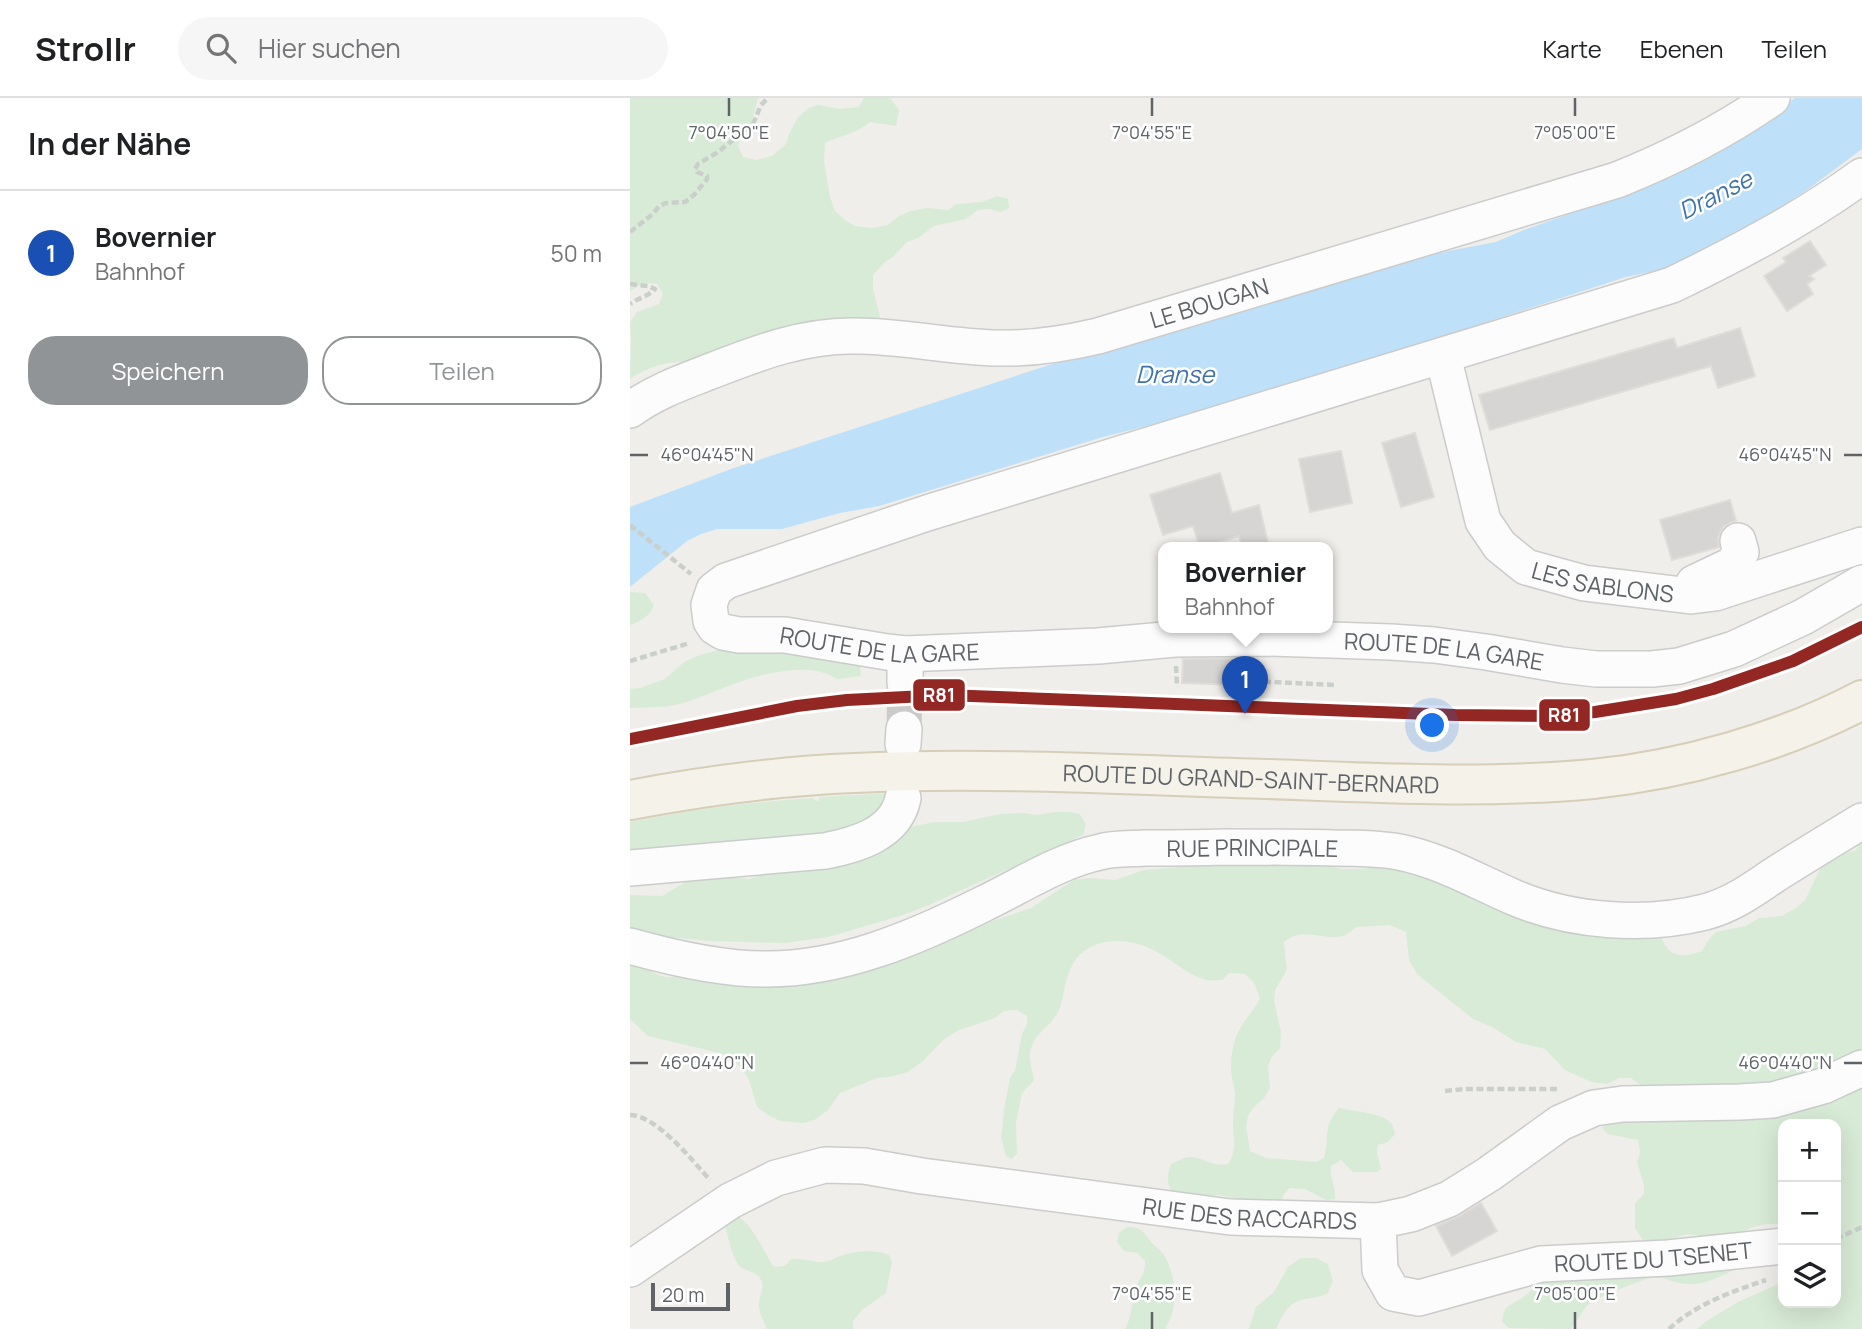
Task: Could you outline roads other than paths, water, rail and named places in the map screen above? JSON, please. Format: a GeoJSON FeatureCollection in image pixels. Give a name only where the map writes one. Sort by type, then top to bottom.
{"type":"FeatureCollection","features":[{"type":"Feature","properties":{"kind":"main road","name":"ROUTE DU GRAND-SAINT-BERNARD"},"geometry":{"type":"LineString","coordinates":[[630,800],[733,783],[864,772],[967,771],[1445,784],[1594,778],[1722,754],[1808,725],[1862,700]]}},
{"type":"Feature","properties":{"kind":"street","name":"LE BOUGAN"},"geometry":{"type":"LineString","coordinates":[[630,410],[644,400],[713,371],[772,349],[813,338],[871,336],[1011,348],[1046,346],[1098,336],[1617,180],[1682,152],[1727,128],[1772,98]]}},
{"type":"Feature","properties":{"kind":"street"},"geometry":{"type":"LineString","coordinates":[[1443,356],[1672,285],[1740,252],[1833,197],[1862,176]]}},
{"type":"Feature","properties":{"kind":"street","name":"ROUTE DE LA GARE"},"geometry":{"type":"LineString","coordinates":[[1443,356],[928,513],[707,585],[710,617],[715,627],[732,634],[795,636],[905,669],[1175,639],[1268,638],[1434,645],[1596,669],[1652,670],[1679,666],[1734,649],[1803,617],[1862,583]]}},
{"type":"Feature","properties":{"kind":"street","name":"LES SABLONS"},"geometry":{"type":"LineString","coordinates":[[1443,356],[1483,521],[1500,546],[1526,567],[1584,583],[1691,596],[1715,593],[1862,545]]}},
{"type":"Feature","properties":{"kind":"street"},"geometry":{"type":"LineString","coordinates":[[1681,596],[1686,587],[1732,565],[1741,552],[1738,541]]}},
{"type":"Feature","properties":{"kind":"street"},"geometry":{"type":"LineString","coordinates":[[630,868],[825,851],[844,847],[866,840],[889,824],[901,808],[902,798]]}},
{"type":"Feature","properties":{"kind":"street","name":"RUE PRINCIPALE"},"geometry":{"type":"LineString","coordinates":[[630,946],[737,968],[800,967],[838,960],[937,926],[1076,859],[1101,851],[1147,848],[1317,847],[1398,852],[1435,863],[1534,905],[1563,913],[1657,920],[1709,911],[1733,902],[1862,821]]}},
{"type":"Feature","properties":{"kind":"street","name":"RUE DES RACCARDS"},"geometry":{"type":"LineString","coordinates":[[630,1269],[730,1201],[776,1178],[825,1165],[864,1166],[934,1178],[1230,1217],[1378,1222],[1411,1214],[1449,1199],[1560,1123],[1594,1108],[1623,1104],[1773,1100],[1823,1086],[1862,1068]]}},
{"type":"Feature","properties":{"kind":"street","name":"ROUTE DU TSENET"},"geometry":{"type":"LineString","coordinates":[[1378,1222],[1380,1270],[1393,1293],[1419,1298],[1541,1264],[1668,1258],[1777,1262]]}},
{"type":"Feature","properties":{"kind":"water","name":"Dranse"},"geometry":{"type":"Polygon","coordinates":[[[1795,98],[1862,98],[1862,149],[1754,225],[1673,267],[1626,277],[1267,393],[1103,437],[879,506],[840,513],[782,529],[717,529],[687,541],[630,587],[630,507],[731,469],[1141,335],[1448,251],[1496,242],[1617,197],[1782,108],[1795,98]]]}},
{"type":"Feature","properties":{"kind":"tunnel"},"geometry":{"type":"LineString","coordinates":[[904,729],[905,683]]}},
{"type":"Feature","properties":{"kind":"place","name":"Bovernier"},"geometry":{"type":"Point","coordinates":[1245,714]}}]}
